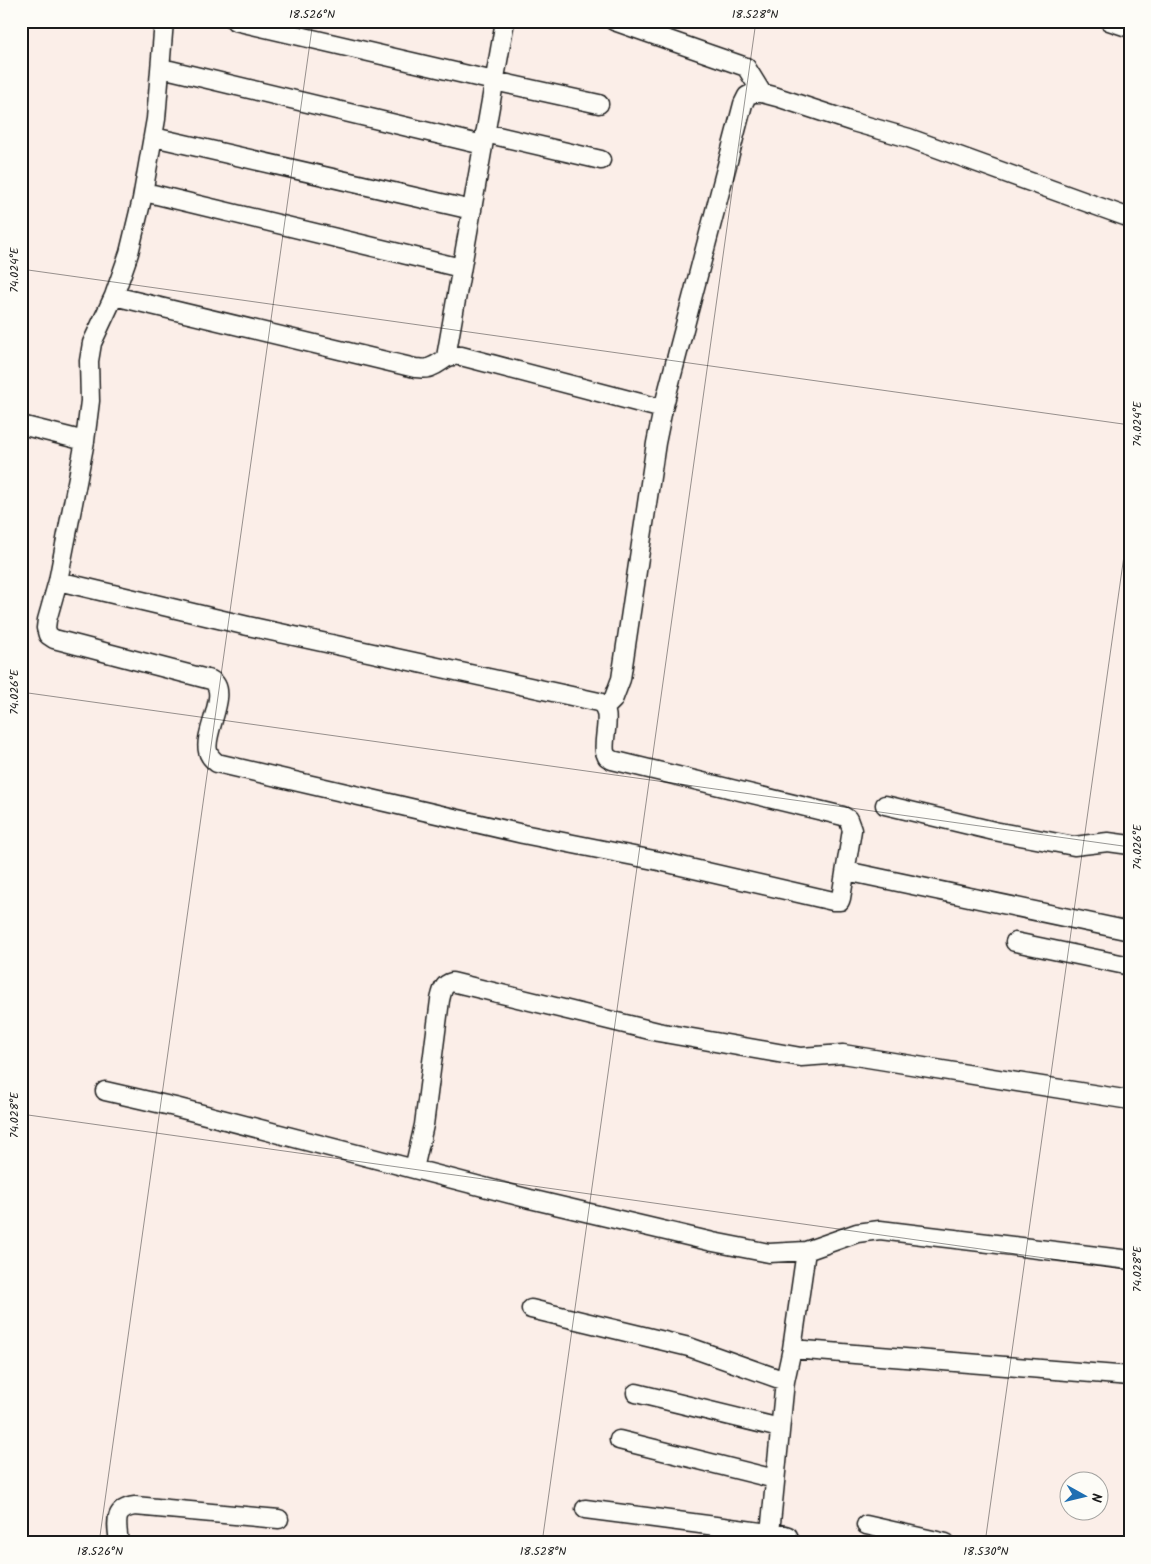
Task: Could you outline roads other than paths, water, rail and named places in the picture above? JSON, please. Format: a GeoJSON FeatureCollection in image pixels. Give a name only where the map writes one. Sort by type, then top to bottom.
{"type":"FeatureCollection","features":[{"type":"Feature","properties":{"kind":"street"},"geometry":{"type":"LineString","coordinates":[[58,582],[248,626],[599,702],[605,708],[607,714],[604,748],[607,757],[612,760],[843,816],[848,819],[852,830],[840,901],[833,901],[659,861],[514,832],[217,763],[208,751],[208,741],[218,697],[216,683],[211,680],[54,639],[48,634],[46,628],[47,620],[58,582],[85,441],[90,401],[88,361],[92,342],[114,296],[129,253],[142,199],[156,119],[164,21]]}},
{"type":"Feature","properties":{"kind":"street"},"geometry":{"type":"LineString","coordinates":[[235,21],[599,104]]}},
{"type":"Feature","properties":{"kind":"street"},"geometry":{"type":"LineString","coordinates":[[614,21],[746,67],[762,93]]}},
{"type":"Feature","properties":{"kind":"street"},"geometry":{"type":"LineString","coordinates":[[1109,21],[1130,28]]}},
{"type":"Feature","properties":{"kind":"street"},"geometry":{"type":"LineString","coordinates":[[446,357],[503,22]]}},
{"type":"Feature","properties":{"kind":"street"},"geometry":{"type":"LineString","coordinates":[[170,70],[484,139],[601,160]]}},
{"type":"Feature","properties":{"kind":"street"},"geometry":{"type":"LineString","coordinates":[[605,708],[613,700],[621,679],[656,443],[663,409],[742,104],[747,96],[753,93],[762,93],[909,138],[1130,218]]}},
{"type":"Feature","properties":{"kind":"street"},"geometry":{"type":"LineString","coordinates":[[158,138],[472,210]]}},
{"type":"Feature","properties":{"kind":"street"},"geometry":{"type":"LineString","coordinates":[[153,194],[461,268]]}},
{"type":"Feature","properties":{"kind":"street"},"geometry":{"type":"LineString","coordinates":[[114,296],[415,368],[425,369],[446,357],[453,355],[461,356],[663,409]]}},
{"type":"Feature","properties":{"kind":"street"},"geometry":{"type":"LineString","coordinates":[[21,425],[85,441]]}},
{"type":"Feature","properties":{"kind":"street"},"geometry":{"type":"LineString","coordinates":[[885,805],[994,831],[1074,846],[1108,842],[1130,845]]}},
{"type":"Feature","properties":{"kind":"street"},"geometry":{"type":"LineString","coordinates":[[846,871],[1130,930]]}},
{"type":"Feature","properties":{"kind":"street"},"geometry":{"type":"LineString","coordinates":[[1015,942],[1130,966]]}},
{"type":"Feature","properties":{"kind":"street"},"geometry":{"type":"LineString","coordinates":[[414,1169],[424,1125],[440,1000],[444,987],[452,982],[658,1032],[801,1057],[843,1054],[1130,1100]]}},
{"type":"Feature","properties":{"kind":"street"},"geometry":{"type":"LineString","coordinates":[[105,1091],[175,1107],[540,1201],[713,1242],[769,1253],[806,1251],[857,1233],[880,1230],[1130,1260]]}},
{"type":"Feature","properties":{"kind":"street"},"geometry":{"type":"LineString","coordinates":[[770,1533],[785,1381],[792,1349],[806,1251]]}},
{"type":"Feature","properties":{"kind":"street"},"geometry":{"type":"LineString","coordinates":[[531,1309],[689,1347],[785,1381]]}},
{"type":"Feature","properties":{"kind":"street"},"geometry":{"type":"LineString","coordinates":[[792,1349],[1130,1376]]}},
{"type":"Feature","properties":{"kind":"street"},"geometry":{"type":"LineString","coordinates":[[636,1393],[780,1428]]}},
{"type":"Feature","properties":{"kind":"street"},"geometry":{"type":"LineString","coordinates":[[619,1440],[775,1479]]}},
{"type":"Feature","properties":{"kind":"street"},"geometry":{"type":"LineString","coordinates":[[119,1543],[119,1514],[130,1507],[279,1519]]}},
{"type":"Feature","properties":{"kind":"street"},"geometry":{"type":"LineString","coordinates":[[585,1509],[785,1534],[791,1543]]}},
{"type":"Feature","properties":{"kind":"street"},"geometry":{"type":"LineString","coordinates":[[866,1525],[946,1543]]}}]}
